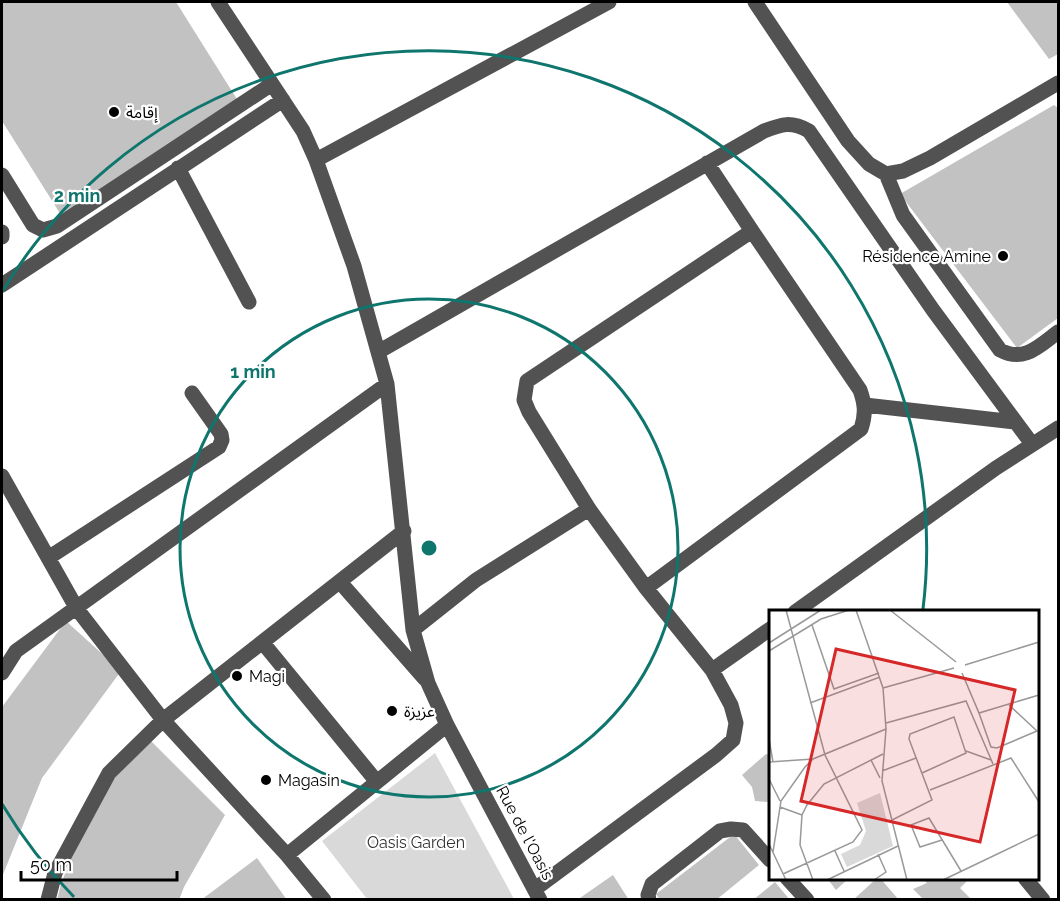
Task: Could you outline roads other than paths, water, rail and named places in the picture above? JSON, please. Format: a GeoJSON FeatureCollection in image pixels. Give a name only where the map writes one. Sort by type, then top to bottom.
{"type":"FeatureCollection","features":[{"type":"Feature","properties":{"kind":"street"},"geometry":{"type":"LineString","coordinates":[[218,2],[303,131],[316,160],[354,266],[387,384],[413,630],[428,683]]}},
{"type":"Feature","properties":{"kind":"street"},"geometry":{"type":"LineString","coordinates":[[316,160],[609,2]]}},
{"type":"Feature","properties":{"kind":"street"},"geometry":{"type":"LineString","coordinates":[[755,2],[848,141],[869,165],[886,174],[903,171],[930,158],[1051,94],[1059,83]]}},
{"type":"Feature","properties":{"kind":"street"},"geometry":{"type":"LineString","coordinates":[[2,175],[33,225],[43,230],[57,226],[272,84]]}},
{"type":"Feature","properties":{"kind":"street"},"geometry":{"type":"LineString","coordinates":[[2,285],[283,100]]}},
{"type":"Feature","properties":{"kind":"street"},"geometry":{"type":"LineString","coordinates":[[378,352],[764,131],[779,125],[796,124],[809,131],[933,310],[1032,444]]}},
{"type":"Feature","properties":{"kind":"street"},"geometry":{"type":"LineString","coordinates":[[646,588],[861,429],[865,419],[865,405],[860,390],[707,163]]}},
{"type":"Feature","properties":{"kind":"street"},"geometry":{"type":"LineString","coordinates":[[178,168],[249,302]]}},
{"type":"Feature","properties":{"kind":"street"},"geometry":{"type":"LineString","coordinates":[[886,174],[903,214],[1000,350],[1008,355],[1020,355],[1035,350],[1059,332]]}},
{"type":"Feature","properties":{"kind":"street"},"geometry":{"type":"LineString","coordinates":[[538,894],[716,755],[732,740],[736,723],[731,705],[712,670],[646,588],[589,509],[529,412],[524,400],[527,381],[752,231]]}},
{"type":"Feature","properties":{"kind":"street"},"geometry":{"type":"LineString","coordinates":[[2,232],[2,237]]}},
{"type":"Feature","properties":{"kind":"street"},"geometry":{"type":"LineString","coordinates":[[2,658],[77,609],[387,384]]}},
{"type":"Feature","properties":{"kind":"street"},"geometry":{"type":"LineString","coordinates":[[48,558],[219,447],[222,440],[221,434],[192,393]]}},
{"type":"Feature","properties":{"kind":"street"},"geometry":{"type":"LineString","coordinates":[[865,405],[1014,422]]}},
{"type":"Feature","properties":{"kind":"street"},"geometry":{"type":"LineString","coordinates":[[798,610],[1032,444],[1059,428]]}},
{"type":"Feature","properties":{"kind":"street"},"geometry":{"type":"LineString","coordinates":[[2,476],[77,609],[163,720],[287,855],[324,900]]}},
{"type":"Feature","properties":{"kind":"street"},"geometry":{"type":"LineString","coordinates":[[413,630],[476,580],[589,509]]}},
{"type":"Feature","properties":{"kind":"street"},"geometry":{"type":"LineString","coordinates":[[48,900],[55,873],[109,773],[163,720],[404,531]]}},
{"type":"Feature","properties":{"kind":"street"},"geometry":{"type":"LineString","coordinates":[[340,582],[428,683]]}},
{"type":"Feature","properties":{"kind":"street"},"geometry":{"type":"LineString","coordinates":[[712,670],[769,630]]}},
{"type":"Feature","properties":{"kind":"street"},"geometry":{"type":"LineString","coordinates":[[263,643],[377,782]]}},
{"type":"Feature","properties":{"kind":"street"},"geometry":{"type":"LineString","coordinates":[[2,673],[16,651]]}},
{"type":"Feature","properties":{"kind":"street","name":"Rue de l'Oasis"},"geometry":{"type":"LineString","coordinates":[[428,683],[478,784],[538,894]]}},
{"type":"Feature","properties":{"kind":"street"},"geometry":{"type":"LineString","coordinates":[[287,855],[447,724]]}},
{"type":"Feature","properties":{"kind":"street"},"geometry":{"type":"LineString","coordinates":[[649,900],[651,884],[720,831],[743,830],[769,858]]}},
{"type":"Feature","properties":{"kind":"street"},"geometry":{"type":"LineString","coordinates":[[788,880],[807,900]]}},
{"type":"Feature","properties":{"kind":"street"},"geometry":{"type":"LineString","coordinates":[[1026,880],[1043,900]]}},
{"type":"Feature","properties":{"kind":"place","name":"إقامة"},"geometry":{"type":"Point","coordinates":[114,112]}},
{"type":"Feature","properties":{"kind":"place","name":"Résidence Amine"},"geometry":{"type":"Point","coordinates":[1003,256]}},
{"type":"Feature","properties":{"kind":"place","name":"Magi"},"geometry":{"type":"Point","coordinates":[237,676]}},
{"type":"Feature","properties":{"kind":"place","name":"عزيزة"},"geometry":{"type":"Point","coordinates":[392,711]}},
{"type":"Feature","properties":{"kind":"place","name":"Magasin"},"geometry":{"type":"Point","coordinates":[266,780]}},
{"type":"Feature","properties":{"kind":"park label","name":"Oasis Garden"},"geometry":{"type":"Point","coordinates":[416,842]}}]}
